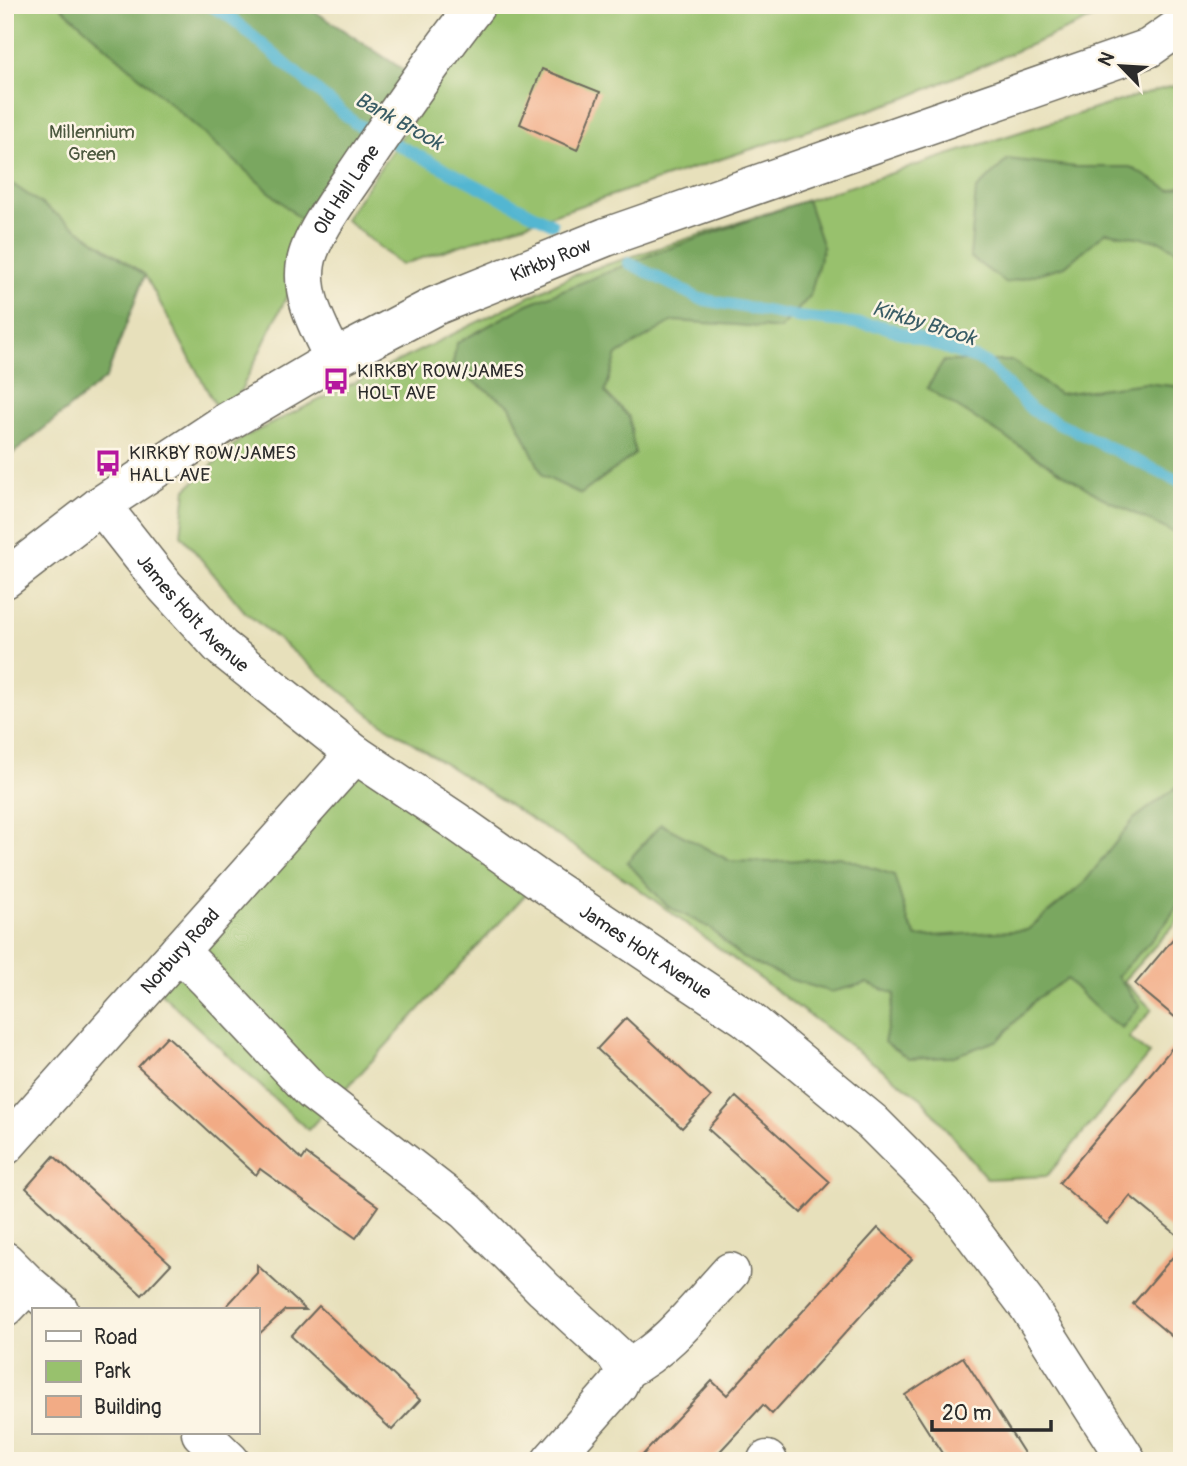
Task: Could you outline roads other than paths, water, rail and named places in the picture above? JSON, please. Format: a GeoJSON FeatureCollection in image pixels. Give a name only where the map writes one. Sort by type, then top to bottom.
{"type":"FeatureCollection","features":[{"type":"Feature","properties":{"kind":"street","name":"Old Hall Lane"},"geometry":{"type":"LineString","coordinates":[[334,359],[304,289],[306,262],[317,234],[437,55],[476,5]]}},
{"type":"Feature","properties":{"kind":"street","name":"Kirkby Row"},"geometry":{"type":"LineString","coordinates":[[5,579],[101,505],[225,423],[334,359],[435,306],[607,237],[807,166],[1166,48],[1182,24]]}},
{"type":"Feature","properties":{"kind":"street","name":"James Holt Avenue"},"geometry":{"type":"LineString","coordinates":[[101,505],[164,585],[221,647],[355,754],[746,1018],[872,1122],[943,1193],[1028,1307],[1127,1461]]}},
{"type":"Feature","properties":{"kind":"street","name":"Norbury Road"},"geometry":{"type":"LineString","coordinates":[[5,1146],[355,754]]}},
{"type":"Feature","properties":{"kind":"street"},"geometry":{"type":"LineString","coordinates":[[179,951],[312,1091],[466,1211],[544,1289],[615,1354],[625,1370]]}},
{"type":"Feature","properties":{"kind":"street"},"geometry":{"type":"LineString","coordinates":[[551,1461],[618,1385],[625,1370],[665,1343],[730,1272]]}},
{"type":"Feature","properties":{"kind":"street"},"geometry":{"type":"LineString","coordinates":[[13,1284],[55,1308]]}},
{"type":"Feature","properties":{"kind":"street"},"geometry":{"type":"LineString","coordinates":[[202,1434],[230,1461]]}},
{"type":"Feature","properties":{"kind":"waterway","name":"Bank Brook"},"geometry":{"type":"LineString","coordinates":[[209,5],[229,16],[355,123],[552,224]]}},
{"type":"Feature","properties":{"kind":"waterway","name":"Kirkby Brook"},"geometry":{"type":"LineString","coordinates":[[629,263],[700,299],[797,317],[882,326],[985,362],[1032,410],[1182,483]]}},
{"type":"Feature","properties":{"kind":"place","name":"KIRKBY ROW/JAMES HOLT AVE"},"geometry":{"type":"Point","coordinates":[336,381]}},
{"type":"Feature","properties":{"kind":"place","name":"KIRKBY ROW/JAMES HALL AVE"},"geometry":{"type":"Point","coordinates":[108,463]}},
{"type":"Feature","properties":{"kind":"park label","name":"Millennium Green"},"geometry":{"type":"Point","coordinates":[92,142]}}]}
